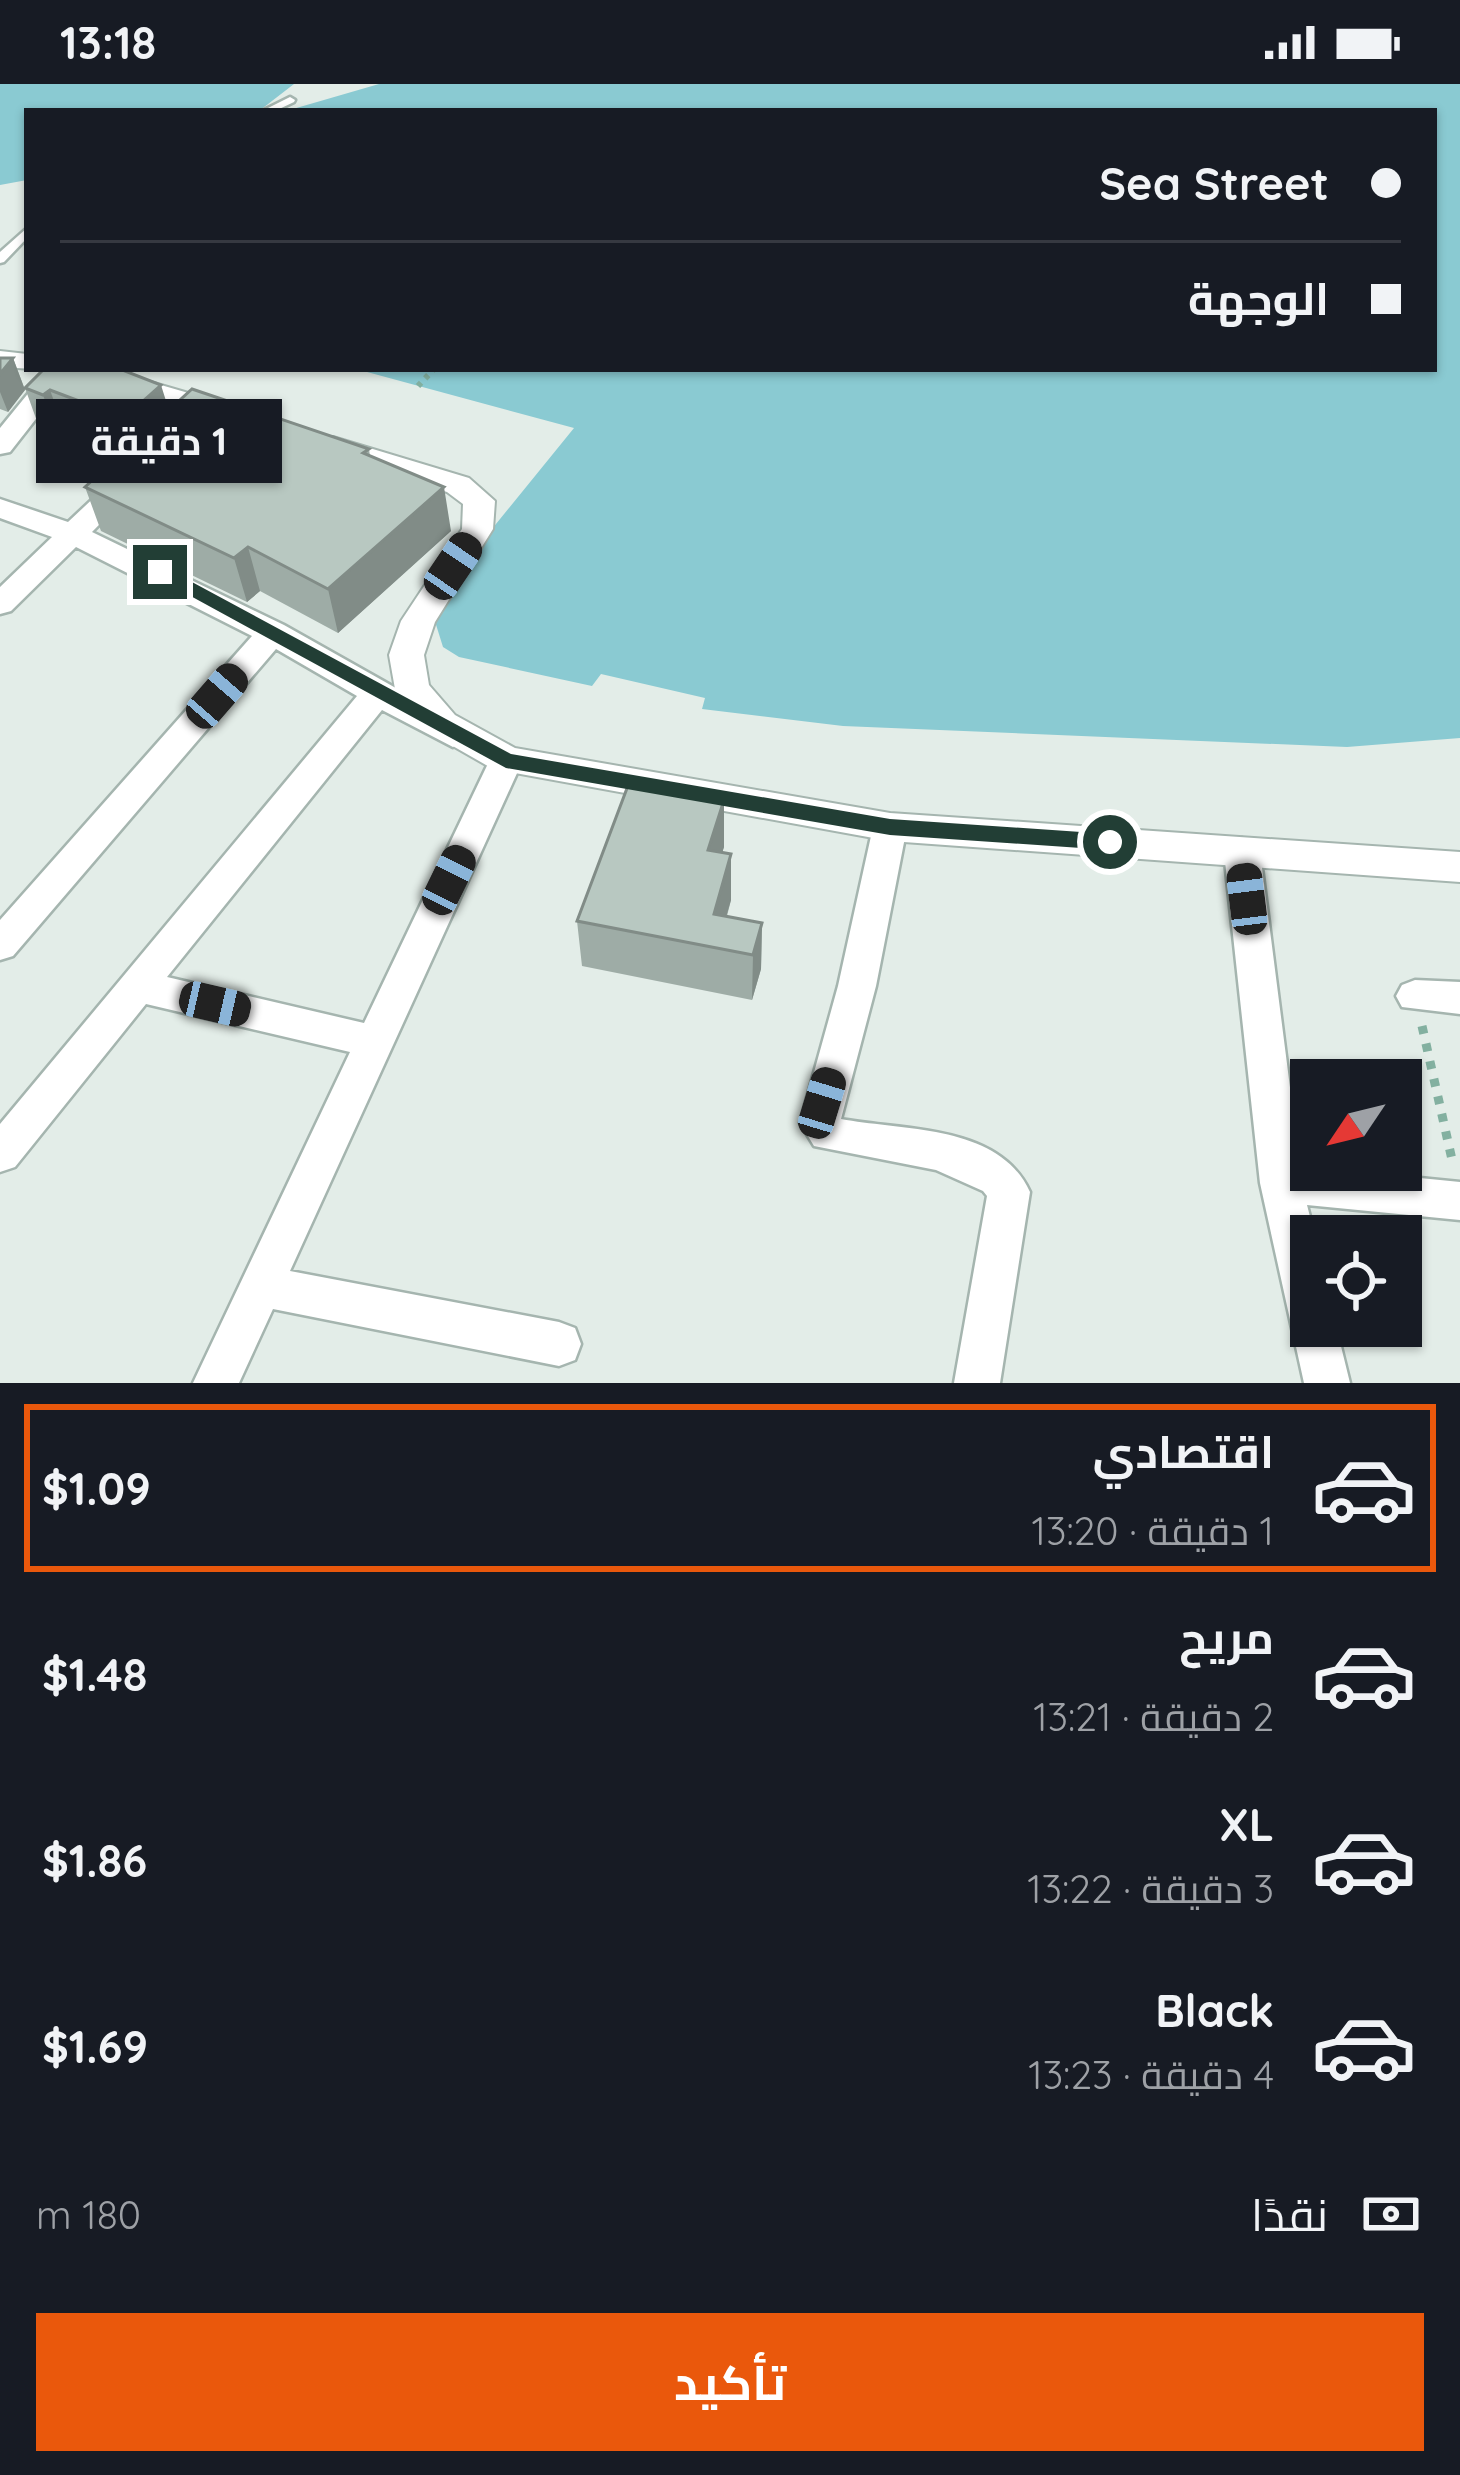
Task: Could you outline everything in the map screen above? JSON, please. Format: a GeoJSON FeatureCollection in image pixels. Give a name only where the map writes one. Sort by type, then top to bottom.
{"type":"FeatureCollection","features":[{"type":"Feature","properties":{"kind":"street"},"geometry":{"type":"LineString","coordinates":[[0,446],[60,372]]}},
{"type":"Feature","properties":{"kind":"street"},"geometry":{"type":"LineString","coordinates":[[86,372],[253,421]]}},
{"type":"Feature","properties":{"kind":"street"},"geometry":{"type":"LineString","coordinates":[[0,604],[208,407]]}},
{"type":"Feature","properties":{"kind":"street"},"geometry":{"type":"LineString","coordinates":[[298,435],[458,484],[479,501],[481,524],[412,627],[406,656],[412,684],[430,710],[494,755]]}},
{"type":"Feature","properties":{"kind":"street"},"geometry":{"type":"LineString","coordinates":[[0,508],[74,532],[273,632],[494,755],[890,827],[1460,867]]}},
{"type":"Feature","properties":{"kind":"street"},"geometry":{"type":"LineString","coordinates":[[0,944],[273,632]]}},
{"type":"Feature","properties":{"kind":"street"},"geometry":{"type":"LineString","coordinates":[[0,1154],[377,694]]}},
{"type":"Feature","properties":{"kind":"street"},"geometry":{"type":"LineString","coordinates":[[216,1383],[373,1041],[494,755]]}},
{"type":"Feature","properties":{"kind":"street"},"geometry":{"type":"LineString","coordinates":[[890,827],[857,986],[820,1123],[828,1133],[845,1138],[971,1160],[1004,1183],[1009,1192],[977,1383]]}},
{"type":"Feature","properties":{"kind":"street"},"geometry":{"type":"LineString","coordinates":[[1242,852],[1281,1183],[1290,1222]]}},
{"type":"Feature","properties":{"kind":"street"},"geometry":{"type":"LineString","coordinates":[[137,986],[373,1041]]}},
{"type":"Feature","properties":{"kind":"street"},"geometry":{"type":"LineString","coordinates":[[1415,996],[1460,998]]}},
{"type":"Feature","properties":{"kind":"street"},"geometry":{"type":"LineString","coordinates":[[1281,1183],[1458,1187]]}},
{"type":"Feature","properties":{"kind":"street"},"geometry":{"type":"LineString","coordinates":[[260,1286],[560,1344]]}},
{"type":"Feature","properties":{"kind":"street"},"geometry":{"type":"LineString","coordinates":[[1319,1347],[1327,1383]]}},
{"type":"Feature","properties":{"kind":"lane"},"geometry":{"type":"LineString","coordinates":[[273,108],[290,100]]}},
{"type":"Feature","properties":{"kind":"lane"},"geometry":{"type":"LineString","coordinates":[[0,259],[24,234]]}},
{"type":"Feature","properties":{"kind":"path"},"geometry":{"type":"LineString","coordinates":[[418,386],[431,372]]}},
{"type":"Feature","properties":{"kind":"path"},"geometry":{"type":"LineString","coordinates":[[1415,996],[1458,1187]]}},
{"type":"Feature","properties":{"kind":"water"},"geometry":{"type":"Polygon","coordinates":[[[0,84],[294,84],[263,108],[24,108],[24,181],[0,185],[0,84]]]}},
{"type":"Feature","properties":{"kind":"water"},"geometry":{"type":"Polygon","coordinates":[[[379,84],[1460,84],[1460,738],[1347,747],[843,726],[702,709],[705,698],[601,674],[592,686],[459,657],[443,647],[433,615],[435,599],[574,428],[367,372],[1437,372],[1437,108],[296,108],[379,84]]]}},
{"type":"Feature","properties":{"kind":"building"},"geometry":{"type":"Polygon","coordinates":[[[0,358],[13,358],[0,374],[0,358]]]}},
{"type":"Feature","properties":{"kind":"building"},"geometry":{"type":"Polygon","coordinates":[[[41,372],[128,372],[161,385],[124,418],[50,390],[43,395],[25,388],[41,372]]]}},
{"type":"Feature","properties":{"kind":"building"},"geometry":{"type":"Polygon","coordinates":[[[192,389],[369,449],[363,453],[444,487],[328,589],[248,547],[234,558],[85,487],[192,389]]]}},
{"type":"Feature","properties":{"kind":"building"},"geometry":{"type":"Polygon","coordinates":[[[629,783],[724,800],[708,850],[731,854],[714,914],[762,923],[753,955],[577,921],[629,783]]]}},
{"type":"Feature","properties":{"kind":"route"},"geometry":{"type":"LineString","coordinates":[[160,572],[506,760],[890,827],[1110,842]]}}]}
